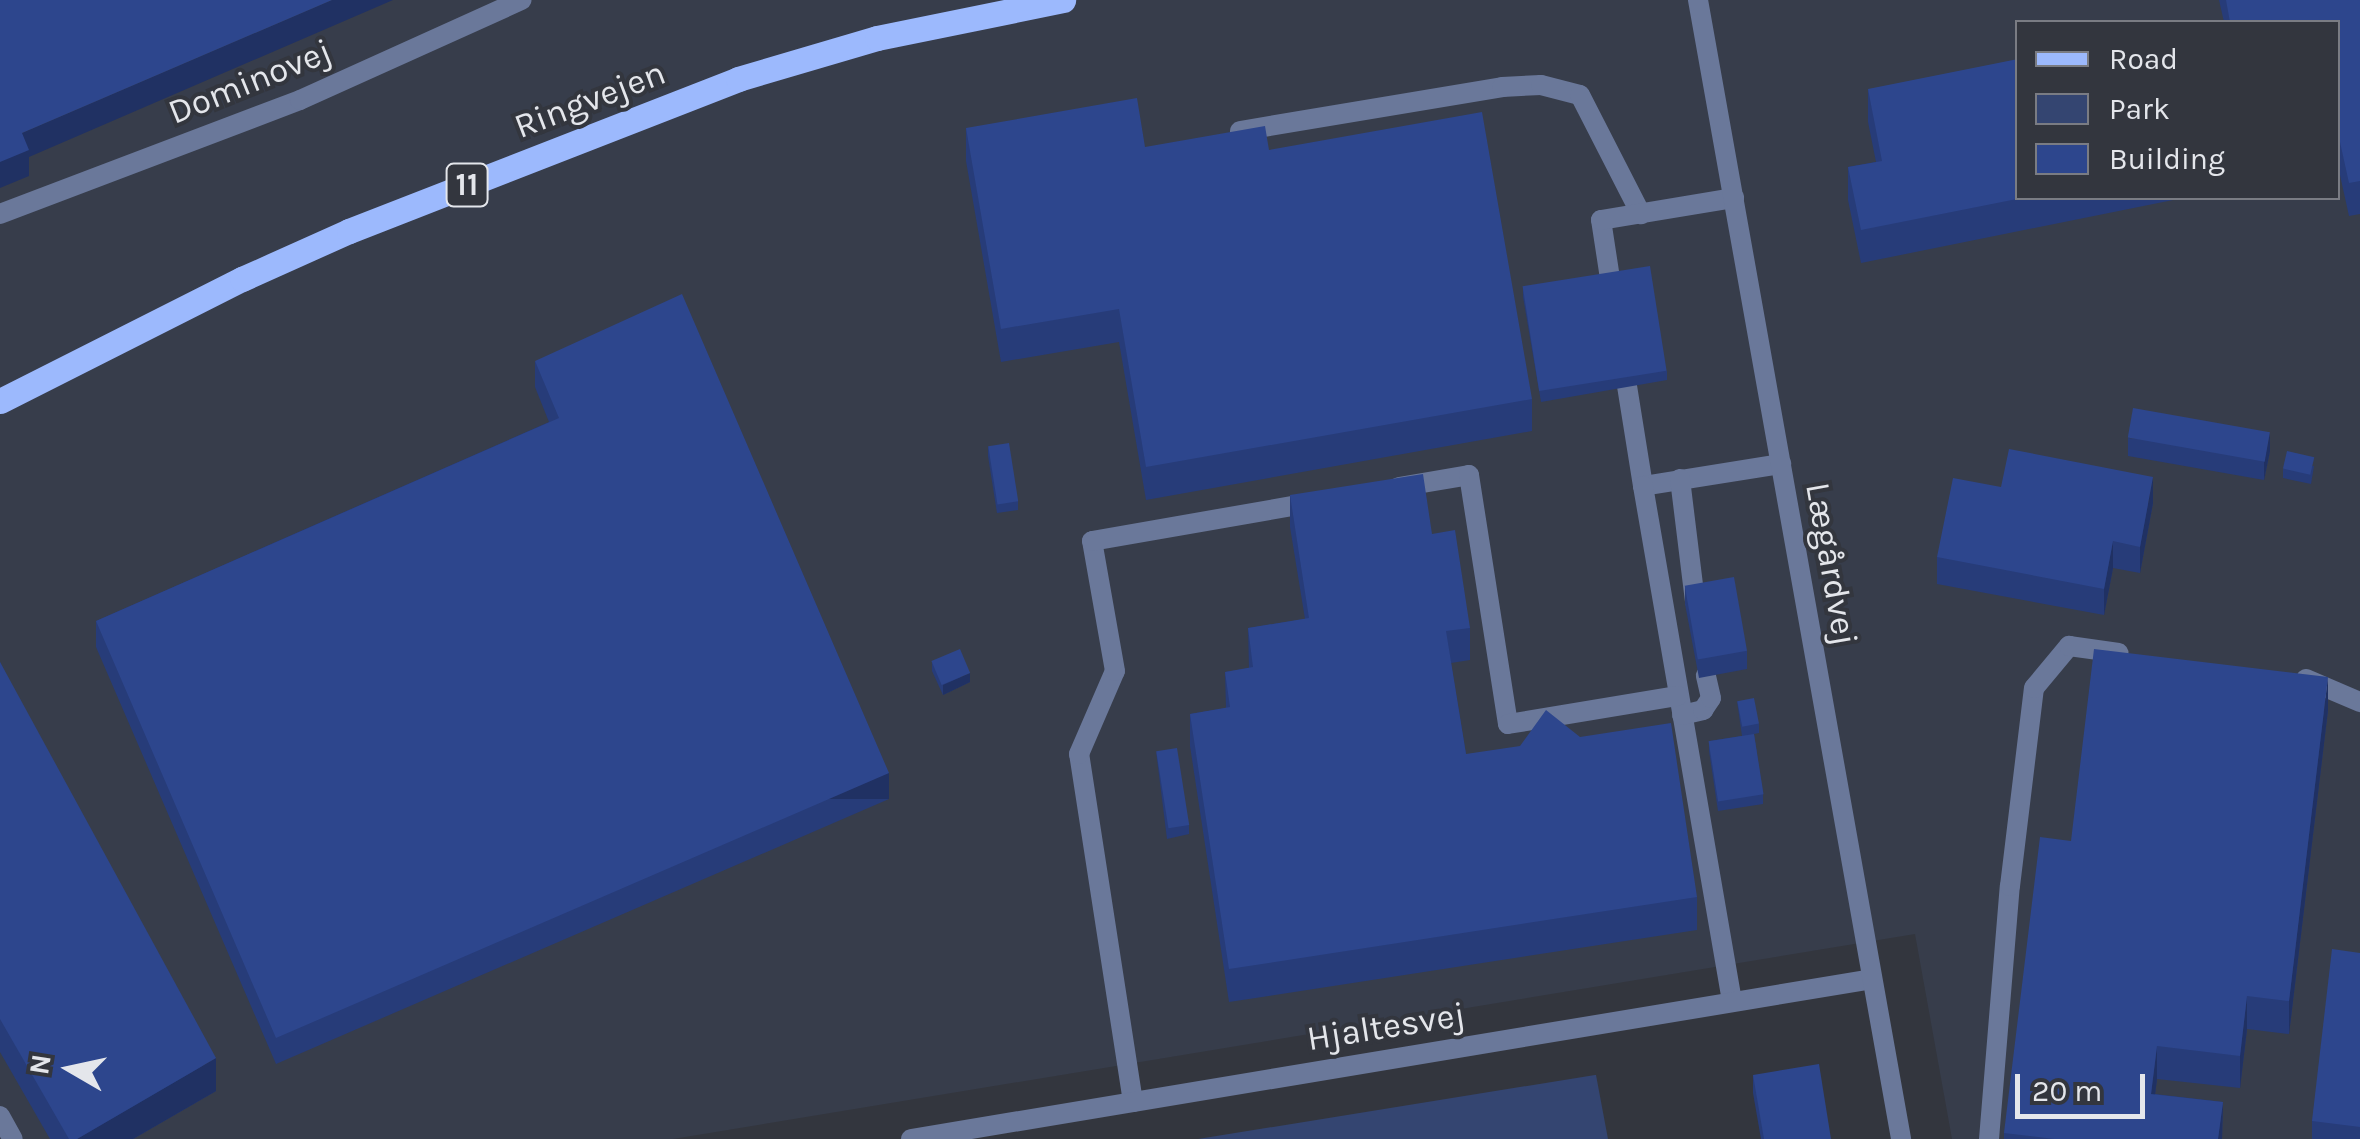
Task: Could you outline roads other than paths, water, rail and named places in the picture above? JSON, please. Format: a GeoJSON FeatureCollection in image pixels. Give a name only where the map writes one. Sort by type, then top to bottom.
{"type":"FeatureCollection","features":[{"type":"Feature","properties":{"kind":"main road","name":"Ringvejen"},"geometry":{"type":"LineString","coordinates":[[0,401],[242,279],[349,231],[738,79],[877,38],[1063,0]]}},
{"type":"Feature","properties":{"kind":"street","name":"Dominovej"},"geometry":{"type":"LineString","coordinates":[[0,214],[300,100],[521,0]]}},
{"type":"Feature","properties":{"kind":"street","name":"Lægårdvej"},"geometry":{"type":"LineString","coordinates":[[1698,0],[1902,1139]]}},
{"type":"Feature","properties":{"kind":"street"},"geometry":{"type":"LineString","coordinates":[[1216,135],[1541,84],[1580,95],[1640,214]]}},
{"type":"Feature","properties":{"kind":"street"},"geometry":{"type":"LineString","coordinates":[[1732,1000],[1643,486],[1602,220],[1734,198]]}},
{"type":"Feature","properties":{"kind":"street"},"geometry":{"type":"LineString","coordinates":[[1643,486],[1781,464]]}},
{"type":"Feature","properties":{"kind":"street"},"geometry":{"type":"LineString","coordinates":[[1374,492],[1469,475],[1508,724],[1680,706],[1703,710],[1712,698],[1706,676]]}},
{"type":"Feature","properties":{"kind":"street"},"geometry":{"type":"LineString","coordinates":[[1680,480],[1695,602]]}},
{"type":"Feature","properties":{"kind":"street"},"geometry":{"type":"LineString","coordinates":[[1133,1102],[1079,754],[1115,671],[1092,541],[1337,498]]}},
{"type":"Feature","properties":{"kind":"street"},"geometry":{"type":"LineString","coordinates":[[1989,1139],[2010,886],[2034,688],[2069,646],[2145,656]]}},
{"type":"Feature","properties":{"kind":"street"},"geometry":{"type":"LineString","coordinates":[[2277,675],[2314,681],[2360,702]]}},
{"type":"Feature","properties":{"kind":"street","name":"Hjaltesvej"},"geometry":{"type":"LineString","coordinates":[[910,1139],[1732,1000],[1872,980]]}},
{"type":"Feature","properties":{"kind":"street"},"geometry":{"type":"LineString","coordinates":[[0,1116],[13,1139]]}}]}
